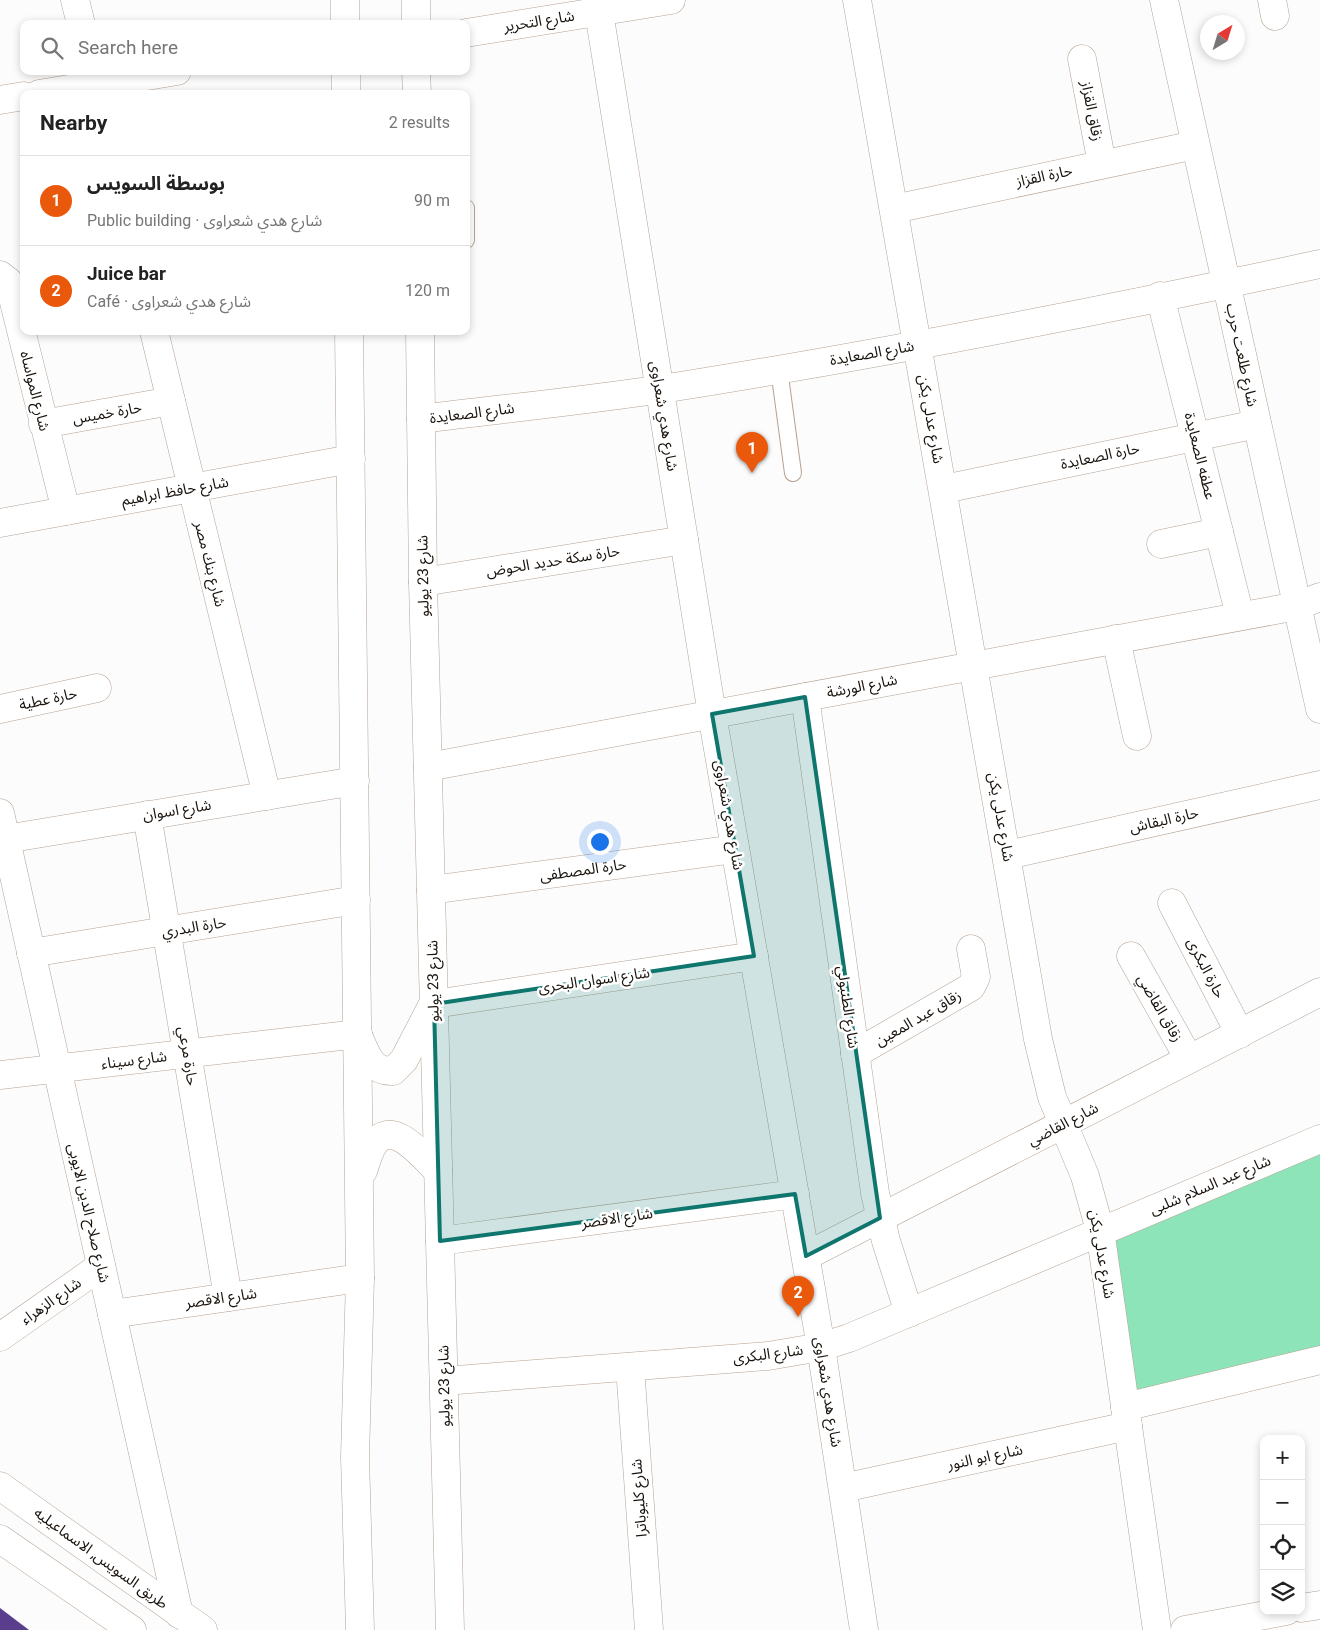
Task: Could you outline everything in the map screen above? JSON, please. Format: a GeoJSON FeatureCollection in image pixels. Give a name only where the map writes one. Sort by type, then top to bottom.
{"type":"FeatureCollection","features":[{"type":"Feature","properties":{"kind":"street"},"geometry":{"type":"LineString","coordinates":[[76,0],[80,20]]}},
{"type":"Feature","properties":{"kind":"street"},"geometry":{"type":"LineString","coordinates":[[345,0],[345,20]]}},
{"type":"Feature","properties":{"kind":"street"},"geometry":{"type":"LineString","coordinates":[[416,0],[416,20]]}},
{"type":"Feature","properties":{"kind":"street","name":"شارع التحرير"},"geometry":{"type":"LineString","coordinates":[[470,32],[598,6],[671,0]]}},
{"type":"Feature","properties":{"kind":"street","name":"شارع عدلى يكن"},"geometry":{"type":"LineString","coordinates":[[857,0],[975,665],[1038,1039],[1052,1097],[1085,1176],[1100,1230],[1157,1630]]}},
{"type":"Feature","properties":{"kind":"street","name":"شارع طلعت حرب"},"geometry":{"type":"LineString","coordinates":[[1164,0],[1257,424],[1309,601],[1320,710]]}},
{"type":"Feature","properties":{"kind":"street","name":"شارع هدي شعراوى"},"geometry":{"type":"LineString","coordinates":[[598,6],[712,714],[821,1347],[864,1630]]}},
{"type":"Feature","properties":{"kind":"street","name":"زقاق القزاز"},"geometry":{"type":"LineString","coordinates":[[1082,59],[1102,164]]}},
{"type":"Feature","properties":{"kind":"street"},"geometry":{"type":"LineString","coordinates":[[59,90],[150,75]]}},
{"type":"Feature","properties":{"kind":"street"},"geometry":{"type":"LineString","coordinates":[[346,75],[346,90]]}},
{"type":"Feature","properties":{"kind":"street"},"geometry":{"type":"LineString","coordinates":[[416,75],[417,90]]}},
{"type":"Feature","properties":{"kind":"street"},"geometry":{"type":"LineString","coordinates":[[0,100],[20,97]]}},
{"type":"Feature","properties":{"kind":"street","name":"حارة القزاز"},"geometry":{"type":"LineString","coordinates":[[894,209],[1195,145]]}},
{"type":"Feature","properties":{"kind":"street","name":"شارع الصعايدة"},"geometry":{"type":"LineString","coordinates":[[421,419],[660,389],[779,369],[918,345],[1320,264]]}},
{"type":"Feature","properties":{"kind":"street","name":"شارع المواساه"},"geometry":{"type":"LineString","coordinates":[[0,275],[9,282],[20,328]]}},
{"type":"Feature","properties":{"kind":"street","name":"عطفه الصعايدة"},"geometry":{"type":"LineString","coordinates":[[1160,296],[1240,616]]}},
{"type":"Feature","properties":{"kind":"street","name":"شارع المواساه"},"geometry":{"type":"LineString","coordinates":[[22,335],[66,511]]}},
{"type":"Feature","properties":{"kind":"street","name":"شارع بنك مصر"},"geometry":{"type":"LineString","coordinates":[[155,335],[267,796]]}},
{"type":"Feature","properties":{"kind":"street"},"geometry":{"type":"LineString","coordinates":[[349,335],[360,1181],[360,1278],[355,1457],[360,1630]]}},
{"type":"Feature","properties":{"kind":"street","name":"شارع 23 يوليو"},"geometry":{"type":"LineString","coordinates":[[420,335],[423,582],[450,1630]]}},
{"type":"Feature","properties":{"kind":"street","name":"حارة خميس"},"geometry":{"type":"LineString","coordinates":[[43,424],[170,401]]}},
{"type":"Feature","properties":{"kind":"street","name":"حارة الصعايدة"},"geometry":{"type":"LineString","coordinates":[[944,489],[1257,424]]}},
{"type":"Feature","properties":{"kind":"street","name":"شارع حافظ ابراهيم"},"geometry":{"type":"LineString","coordinates":[[0,523],[351,459]]}},
{"type":"Feature","properties":{"kind":"street"},"geometry":{"type":"LineString","coordinates":[[1161,544],[1219,532]]}},
{"type":"Feature","properties":{"kind":"street","name":"حارة سكة حديد الحوض"},"geometry":{"type":"LineString","coordinates":[[423,582],[684,540]]}},
{"type":"Feature","properties":{"kind":"street","name":"شارع الورشة"},"geometry":{"type":"LineString","coordinates":[[428,767],[1240,616],[1309,601]]}},
{"type":"Feature","properties":{"kind":"street"},"geometry":{"type":"LineString","coordinates":[[1116,639],[1137,736]]}},
{"type":"Feature","properties":{"kind":"street","name":"حارة عطية"},"geometry":{"type":"LineString","coordinates":[[0,709],[97,688]]}},
{"type":"Feature","properties":{"kind":"street","name":"شارع الطنبولي"},"geometry":{"type":"LineString","coordinates":[[805,697],[880,1218],[909,1312]]}},
{"type":"Feature","properties":{"kind":"street","name":"شارع اسوان"},"geometry":{"type":"LineString","coordinates":[[3,840],[354,781]]}},
{"type":"Feature","properties":{"kind":"street","name":"حارة البقاش"},"geometry":{"type":"LineString","coordinates":[[1008,856],[1320,785]]}},
{"type":"Feature","properties":{"kind":"street","name":"شارع صلاح الدين الايوبى"},"geometry":{"type":"LineString","coordinates":[[0,813],[3,840],[31,954],[179,1614]]}},
{"type":"Feature","properties":{"kind":"street","name":"حارة مرعي"},"geometry":{"type":"LineString","coordinates":[[147,815],[228,1297]]}},
{"type":"Feature","properties":{"kind":"street","name":"حارة المصطفى"},"geometry":{"type":"LineString","coordinates":[[431,890],[735,849]]}},
{"type":"Feature","properties":{"kind":"street","name":"حارة البدري"},"geometry":{"type":"LineString","coordinates":[[31,954],[356,900]]}},
{"type":"Feature","properties":{"kind":"street","name":"حارة البكرى"},"geometry":{"type":"LineString","coordinates":[[1172,903],[1240,1034]]}},
{"type":"Feature","properties":{"kind":"street","name":"زقاق عبد المعين"},"geometry":{"type":"LineString","coordinates":[[855,1054],[971,987],[976,977],[970,948]]}},
{"type":"Feature","properties":{"kind":"street","name":"شارع اسوان البحرى"},"geometry":{"type":"LineString","coordinates":[[434,1004],[754,956]]}},
{"type":"Feature","properties":{"kind":"street","name":"زقاق القاضي"},"geometry":{"type":"LineString","coordinates":[[1131,956],[1189,1059]]}},
{"type":"Feature","properties":{"kind":"street","name":"شارع القاضي"},"geometry":{"type":"LineString","coordinates":[[806,1256],[1320,992]]}},
{"type":"Feature","properties":{"kind":"street"},"geometry":{"type":"LineString","coordinates":[[358,1034],[371,1064],[377,1069],[392,1071],[399,1067],[404,1060],[434,1004]]}},
{"type":"Feature","properties":{"kind":"street","name":"شارع سيناء"},"geometry":{"type":"LineString","coordinates":[[0,1075],[358,1034]]}},
{"type":"Feature","properties":{"kind":"street"},"geometry":{"type":"LineString","coordinates":[[360,1181],[371,1148],[377,1140],[385,1135],[395,1135],[404,1138],[438,1171]]}},
{"type":"Feature","properties":{"kind":"street","name":"شارع عبد السلام شلبى"},"geometry":{"type":"LineString","coordinates":[[1100,1230],[1320,1139]]}},
{"type":"Feature","properties":{"kind":"street","name":"شارع الاقصر"},"geometry":{"type":"LineString","coordinates":[[440,1241],[795,1194]]}},
{"type":"Feature","properties":{"kind":"street","name":"شارع البكرى"},"geometry":{"type":"LineString","coordinates":[[444,1381],[768,1356],[821,1347],[848,1338],[1100,1230]]}},
{"type":"Feature","properties":{"kind":"street","name":"شارع الزهراء"},"geometry":{"type":"LineString","coordinates":[[2,1332],[101,1266]]}},
{"type":"Feature","properties":{"kind":"street","name":"شارع الاقصر"},"geometry":{"type":"LineString","coordinates":[[112,1314],[360,1278]]}},
{"type":"Feature","properties":{"kind":"street","name":"شارع ابو النور"},"geometry":{"type":"LineString","coordinates":[[843,1488],[1126,1417],[1320,1360]]}},
{"type":"Feature","properties":{"kind":"street","name":"شارع كليوباترا"},"geometry":{"type":"LineString","coordinates":[[630,1367],[649,1630]]}},
{"type":"Feature","properties":{"kind":"street","name":"طريق السويس, الاسماعيليه"},"geometry":{"type":"LineString","coordinates":[[0,1486],[203,1630]]}},
{"type":"Feature","properties":{"kind":"street"},"geometry":{"type":"LineString","coordinates":[[0,1539],[128,1629]]}},
{"type":"Feature","properties":{"kind":"street"},"geometry":{"type":"LineString","coordinates":[[345,1630],[352,1621],[360,1600]]}},
{"type":"Feature","properties":{"kind":"street"},"geometry":{"type":"LineString","coordinates":[[1305,1607],[1320,1605]]}},
{"type":"Feature","properties":{"kind":"street"},"geometry":{"type":"LineString","coordinates":[[1185,1630],[1265,1615]]}},
{"type":"Feature","properties":{"kind":"lane"},"geometry":{"type":"LineString","coordinates":[[779,369],[793,474]]}},
{"type":"Feature","properties":{"kind":"highlighted area"},"geometry":{"type":"Polygon","coordinates":[[[805,697],[880,1218],[806,1256],[795,1194],[440,1241],[434,1004],[754,956],[712,714],[805,697]]]}},
{"type":"Feature","properties":{"kind":"green space"},"geometry":{"type":"Polygon","coordinates":[[[1320,1143],[1320,1358],[1126,1406],[1101,1231],[1320,1143]]]}},
{"type":"Feature","properties":{"kind":"building"},"geometry":{"type":"Polygon","coordinates":[[[0,1608],[29,1630],[0,1630],[0,1608]]]}},
{"type":"Feature","properties":{"kind":"place","name":"بوسطة السويس"},"geometry":{"type":"Point","coordinates":[752,473]}},
{"type":"Feature","properties":{"kind":"place","name":"Juice bar"},"geometry":{"type":"Point","coordinates":[798,1317]}}]}
